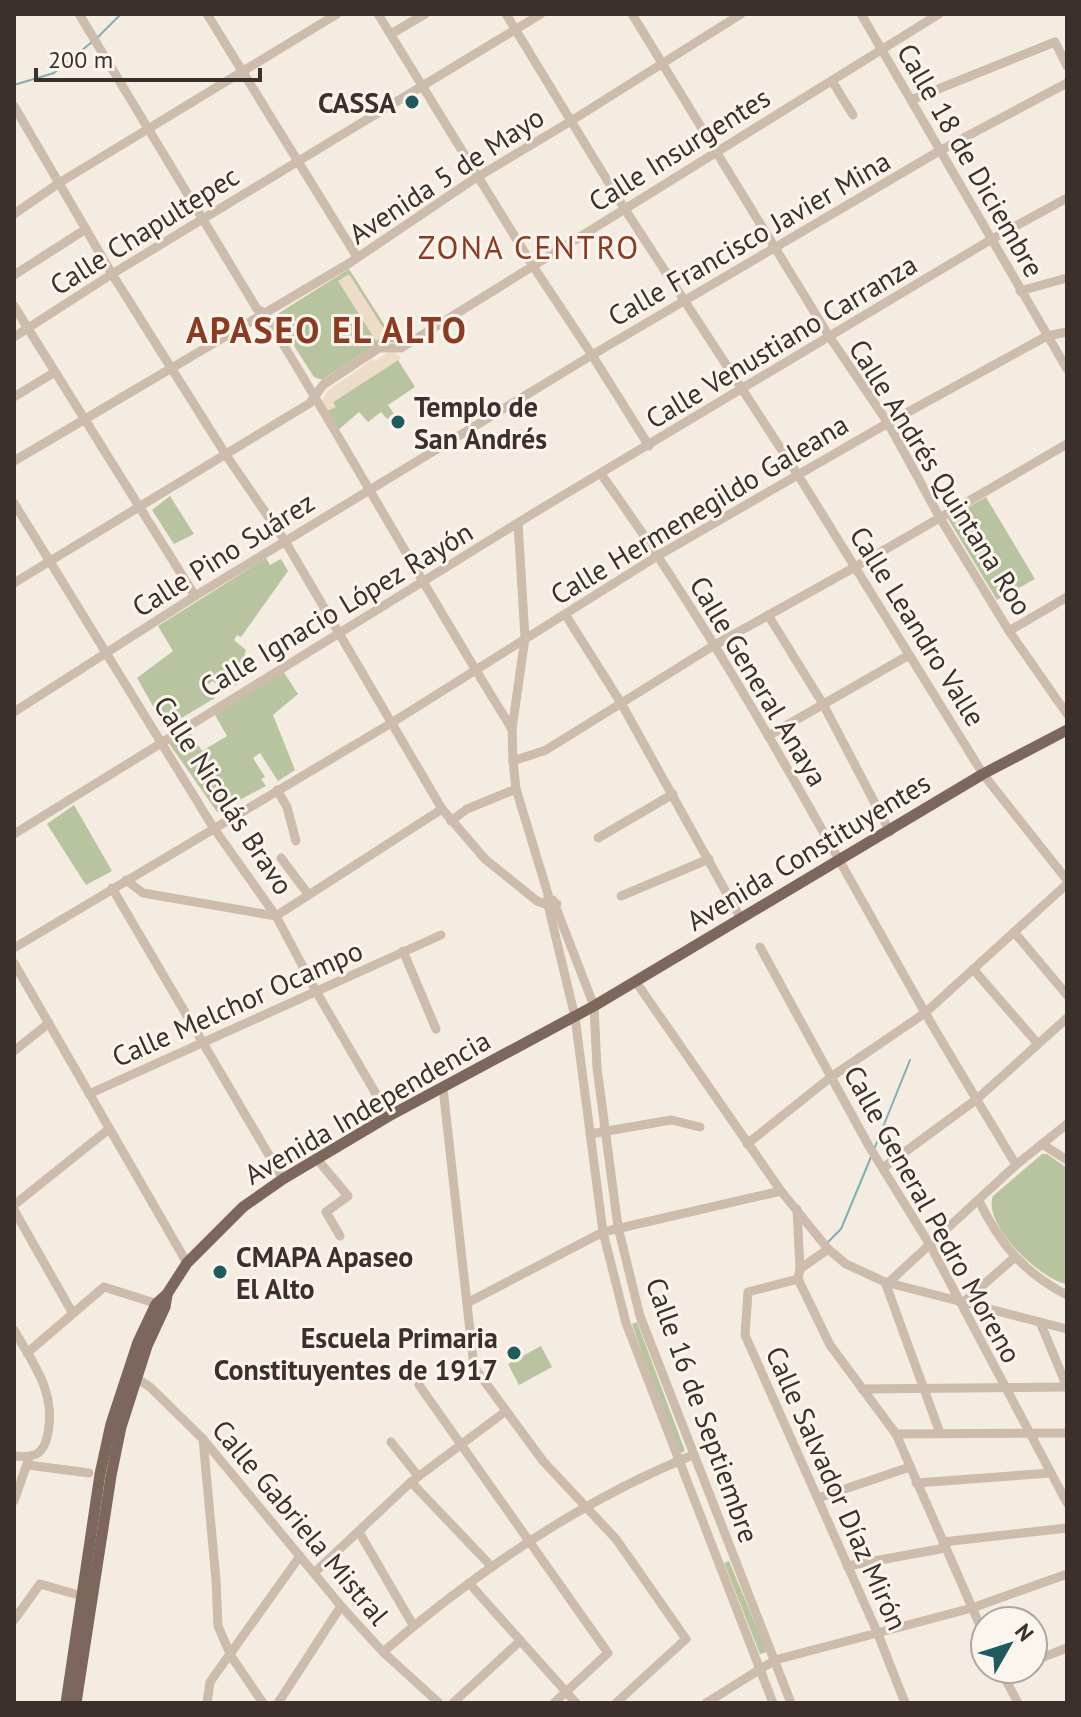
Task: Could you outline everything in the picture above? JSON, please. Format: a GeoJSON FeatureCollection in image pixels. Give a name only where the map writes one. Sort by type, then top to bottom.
{"type":"FeatureCollection","features":[{"type":"Feature","properties":{"kind":"main road","name":"Avenida Constituyentes"},"geometry":{"type":"LineString","coordinates":[[575,1017],[983,774],[1067,730]]}},
{"type":"Feature","properties":{"kind":"main road","name":"Avenida Independencia"},"geometry":{"type":"LineString","coordinates":[[66,1703],[100,1474],[111,1424],[161,1306],[187,1263],[243,1207],[316,1158],[575,1017]]}},
{"type":"Feature","properties":{"kind":"main road","name":"Avenida Independencia"},"geometry":{"type":"LineString","coordinates":[[76,1703],[111,1476],[132,1376]]}},
{"type":"Feature","properties":{"kind":"street"},"geometry":{"type":"LineString","coordinates":[[79,14],[202,220],[315,396],[512,729]]}},
{"type":"Feature","properties":{"kind":"street"},"geometry":{"type":"LineString","coordinates":[[207,14],[357,257]]}},
{"type":"Feature","properties":{"kind":"street"},"geometry":{"type":"LineString","coordinates":[[14,214],[59,183],[337,14]]}},
{"type":"Feature","properties":{"kind":"street"},"geometry":{"type":"LineString","coordinates":[[378,14],[477,177],[649,446]]}},
{"type":"Feature","properties":{"kind":"street"},"geometry":{"type":"LineString","coordinates":[[391,34],[425,14]]}},
{"type":"Feature","properties":{"kind":"street","name":"Calle Leandro Valle"},"geometry":{"type":"LineString","coordinates":[[506,14],[624,208],[798,475],[983,774],[1067,882]]}},
{"type":"Feature","properties":{"kind":"street","name":"Calle Chapultepec"},"geometry":{"type":"LineString","coordinates":[[14,337],[112,274],[541,14]]}},
{"type":"Feature","properties":{"kind":"street","name":"Calle Andrés Quintana Roo"},"geometry":{"type":"LineString","coordinates":[[632,14],[829,336],[888,423],[940,518],[1009,631],[1067,714]]}},
{"type":"Feature","properties":{"kind":"street","name":"Avenida 5 de Mayo"},"geometry":{"type":"LineString","coordinates":[[14,461],[357,257],[477,177],[741,14]]}},
{"type":"Feature","properties":{"kind":"street","name":"Calle 18 de Diciembre"},"geometry":{"type":"LineString","coordinates":[[861,14],[1067,369]]}},
{"type":"Feature","properties":{"kind":"street","name":"Calle Insurgentes"},"geometry":{"type":"LineString","coordinates":[[14,583],[310,403],[323,385],[379,348],[401,348],[939,14]]}},
{"type":"Feature","properties":{"kind":"street"},"geometry":{"type":"LineString","coordinates":[[911,100],[1055,42],[1067,66]]}},
{"type":"Feature","properties":{"kind":"street"},"geometry":{"type":"LineString","coordinates":[[832,81],[853,115]]}},
{"type":"Feature","properties":{"kind":"street","name":"Calle Francisco Javier Mina"},"geometry":{"type":"LineString","coordinates":[[457,436],[941,150],[1067,83]]}},
{"type":"Feature","properties":{"kind":"street"},"geometry":{"type":"LineString","coordinates":[[14,106],[112,274],[226,455],[285,541],[442,809],[485,859],[537,901],[551,901]]}},
{"type":"Feature","properties":{"kind":"street","name":"Calle Venustiano Carranza"},"geometry":{"type":"LineString","coordinates":[[518,523],[992,239],[1067,198]]}},
{"type":"Feature","properties":{"kind":"street"},"geometry":{"type":"LineString","coordinates":[[14,275],[86,229]]}},
{"type":"Feature","properties":{"kind":"street"},"geometry":{"type":"LineString","coordinates":[[1020,291],[1067,278]]}},
{"type":"Feature","properties":{"kind":"street"},"geometry":{"type":"LineString","coordinates":[[14,306],[195,596]]}},
{"type":"Feature","properties":{"kind":"street","name":"Calle Hermenegildo Galeana"},"geometry":{"type":"LineString","coordinates":[[14,948],[393,722],[659,555],[1047,336],[1067,332]]}},
{"type":"Feature","properties":{"kind":"street"},"geometry":{"type":"LineString","coordinates":[[14,397],[55,372]]}},
{"type":"Feature","properties":{"kind":"street","name":"Calle Pino Suárez"},"geometry":{"type":"LineString","coordinates":[[14,712],[195,596],[457,436]]}},
{"type":"Feature","properties":{"kind":"street"},"geometry":{"type":"LineString","coordinates":[[513,761],[546,750],[713,646],[1067,444]]}},
{"type":"Feature","properties":{"kind":"street","name":"Calle General Anaya"},"geometry":{"type":"LineString","coordinates":[[601,474],[659,555],[768,736],[925,1013],[1016,1165]]}},
{"type":"Feature","properties":{"kind":"street","name":"Calle Nicolás Bravo"},"geometry":{"type":"LineString","coordinates":[[14,503],[213,827],[276,916],[389,1116]]}},
{"type":"Feature","properties":{"kind":"street","name":"Calle Ignacio López Rayón"},"geometry":{"type":"LineString","coordinates":[[14,834],[518,523]]}},
{"type":"Feature","properties":{"kind":"street","name":"Calle 16 de Septiembre"},"geometry":{"type":"LineString","coordinates":[[518,523],[525,638],[512,729],[516,789],[551,901],[594,1006],[597,1068],[618,1227],[640,1316],[791,1703]]}},
{"type":"Feature","properties":{"kind":"street"},"geometry":{"type":"LineString","coordinates":[[1009,631],[1067,597]]}},
{"type":"Feature","properties":{"kind":"street"},"geometry":{"type":"LineString","coordinates":[[565,614],[621,703],[741,919]]}},
{"type":"Feature","properties":{"kind":"street"},"geometry":{"type":"LineString","coordinates":[[768,615],[823,704],[890,832]]}},
{"type":"Feature","properties":{"kind":"street"},"geometry":{"type":"LineString","coordinates":[[768,736],[909,655]]}},
{"type":"Feature","properties":{"kind":"street"},"geometry":{"type":"LineString","coordinates":[[451,821],[467,809],[516,789]]}},
{"type":"Feature","properties":{"kind":"street"},"geometry":{"type":"LineString","coordinates":[[277,790],[287,807],[296,841]]}},
{"type":"Feature","properties":{"kind":"street"},"geometry":{"type":"LineString","coordinates":[[598,838],[673,794]]}},
{"type":"Feature","properties":{"kind":"street"},"geometry":{"type":"LineString","coordinates":[[126,880],[143,893],[276,916],[442,809]]}},
{"type":"Feature","properties":{"kind":"street"},"geometry":{"type":"LineString","coordinates":[[281,858],[308,894]]}},
{"type":"Feature","properties":{"kind":"street"},"geometry":{"type":"LineString","coordinates":[[621,896],[709,859]]}},
{"type":"Feature","properties":{"kind":"street"},"geometry":{"type":"LineString","coordinates":[[747,1144],[831,1077],[925,1013],[1067,882]]}},
{"type":"Feature","properties":{"kind":"street"},"geometry":{"type":"LineString","coordinates":[[112,888],[283,1179]]}},
{"type":"Feature","properties":{"kind":"street","name":"Calle 16 de Septiembre"},"geometry":{"type":"LineString","coordinates":[[551,901],[575,1017],[603,1232],[626,1323],[773,1703]]}},
{"type":"Feature","properties":{"kind":"street"},"geometry":{"type":"LineString","coordinates":[[1014,932],[1067,995]]}},
{"type":"Feature","properties":{"kind":"street","name":"Calle Melchor Ocampo"},"geometry":{"type":"LineString","coordinates":[[89,1094],[441,935]]}},
{"type":"Feature","properties":{"kind":"street","name":"Calle General Pedro Moreno"},"geometry":{"type":"LineString","coordinates":[[760,947],[870,1148],[962,1300],[1067,1503]]}},
{"type":"Feature","properties":{"kind":"street"},"geometry":{"type":"LineString","coordinates":[[403,951],[436,1029]]}},
{"type":"Feature","properties":{"kind":"street"},"geometry":{"type":"LineString","coordinates":[[15,968],[187,1263]]}},
{"type":"Feature","properties":{"kind":"street"},"geometry":{"type":"LineString","coordinates":[[973,969],[1038,1044]]}},
{"type":"Feature","properties":{"kind":"street"},"geometry":{"type":"LineString","coordinates":[[636,982],[781,1191],[828,1249],[846,1264],[887,1282],[1067,1329]]}},
{"type":"Feature","properties":{"kind":"street"},"geometry":{"type":"LineString","coordinates":[[880,1163],[977,1099],[1067,1018]]}},
{"type":"Feature","properties":{"kind":"street"},"geometry":{"type":"LineString","coordinates":[[14,1051],[49,1023]]}},
{"type":"Feature","properties":{"kind":"street"},"geometry":{"type":"LineString","coordinates":[[581,1070],[597,1068]]}},
{"type":"Feature","properties":{"kind":"street"},"geometry":{"type":"LineString","coordinates":[[443,1088],[474,1367],[543,1461],[616,1539],[686,1639],[616,1703]]}},
{"type":"Feature","properties":{"kind":"street"},"geometry":{"type":"LineString","coordinates":[[590,1134],[671,1120],[700,1127]]}},
{"type":"Feature","properties":{"kind":"street"},"geometry":{"type":"LineString","coordinates":[[887,1282],[1016,1165],[1067,1124]]}},
{"type":"Feature","properties":{"kind":"street"},"geometry":{"type":"LineString","coordinates":[[72,1312],[14,1208],[109,1129]]}},
{"type":"Feature","properties":{"kind":"street"},"geometry":{"type":"LineString","coordinates":[[1042,1144],[1067,1160]]}},
{"type":"Feature","properties":{"kind":"street"},"geometry":{"type":"LineString","coordinates":[[316,1158],[348,1196],[326,1212],[340,1236]]}},
{"type":"Feature","properties":{"kind":"street"},"geometry":{"type":"LineString","coordinates":[[467,1303],[603,1232],[781,1191]]}},
{"type":"Feature","properties":{"kind":"street"},"geometry":{"type":"LineString","coordinates":[[979,1201],[994,1233],[1015,1257],[1046,1284],[1067,1295]]}},
{"type":"Feature","properties":{"kind":"street"},"geometry":{"type":"LineString","coordinates":[[797,1209],[799,1274],[830,1345],[896,1434],[971,1605]]}},
{"type":"Feature","properties":{"kind":"street"},"geometry":{"type":"LineString","coordinates":[[799,1274],[828,1249]]}},
{"type":"Feature","properties":{"kind":"street"},"geometry":{"type":"LineString","coordinates":[[962,1300],[1015,1257]]}},
{"type":"Feature","properties":{"kind":"street","name":"Calle Salvador Díaz Mirón"},"geometry":{"type":"LineString","coordinates":[[799,1274],[748,1292],[745,1335],[878,1634],[905,1703]]}},
{"type":"Feature","properties":{"kind":"street"},"geometry":{"type":"LineString","coordinates":[[887,1282],[921,1388],[940,1433]]}},
{"type":"Feature","properties":{"kind":"street"},"geometry":{"type":"LineString","coordinates":[[27,1353],[104,1287],[161,1306]]}},
{"type":"Feature","properties":{"kind":"street"},"geometry":{"type":"LineString","coordinates":[[626,1323],[640,1316]]}},
{"type":"Feature","properties":{"kind":"street"},"geometry":{"type":"LineString","coordinates":[[862,1389],[1067,1387],[1040,1322]]}},
{"type":"Feature","properties":{"kind":"street"},"geometry":{"type":"LineString","coordinates":[[14,1330],[49,1394],[52,1414],[46,1448],[28,1462],[14,1501]]}},
{"type":"Feature","properties":{"kind":"street","name":"Calle Gabriela Mistral"},"geometry":{"type":"LineString","coordinates":[[132,1376],[203,1439],[341,1606],[383,1652],[439,1703]]}},
{"type":"Feature","properties":{"kind":"street"},"geometry":{"type":"LineString","coordinates":[[419,1385],[608,1653],[554,1703]]}},
{"type":"Feature","properties":{"kind":"street"},"geometry":{"type":"LineString","coordinates":[[314,1573],[414,1479],[506,1411]]}},
{"type":"Feature","properties":{"kind":"street"},"geometry":{"type":"LineString","coordinates":[[896,1434],[1067,1433]]}},
{"type":"Feature","properties":{"kind":"street"},"geometry":{"type":"LineString","coordinates":[[203,1439],[218,1626],[231,1656],[263,1703]]}},
{"type":"Feature","properties":{"kind":"street"},"geometry":{"type":"LineString","coordinates":[[391,1442],[414,1479],[491,1566]]}},
{"type":"Feature","properties":{"kind":"street"},"geometry":{"type":"LineString","coordinates":[[383,1652],[413,1625],[491,1566],[588,1506],[693,1455]]}},
{"type":"Feature","properties":{"kind":"street"},"geometry":{"type":"LineString","coordinates":[[14,1456],[28,1462],[89,1473]]}},
{"type":"Feature","properties":{"kind":"street"},"geometry":{"type":"LineString","coordinates":[[818,1498],[910,1467]]}},
{"type":"Feature","properties":{"kind":"street"},"geometry":{"type":"LineString","coordinates":[[916,1483],[1051,1473]]}},
{"type":"Feature","properties":{"kind":"street"},"geometry":{"type":"LineString","coordinates":[[847,1566],[944,1545],[1067,1528]]}},
{"type":"Feature","properties":{"kind":"street"},"geometry":{"type":"LineString","coordinates":[[359,1532],[413,1625]]}},
{"type":"Feature","properties":{"kind":"street"},"geometry":{"type":"LineString","coordinates":[[207,1703],[210,1682],[300,1556]]}},
{"type":"Feature","properties":{"kind":"street"},"geometry":{"type":"LineString","coordinates":[[719,1562],[734,1556]]}},
{"type":"Feature","properties":{"kind":"street"},"geometry":{"type":"LineString","coordinates":[[980,1605],[1067,1574]]}},
{"type":"Feature","properties":{"kind":"street"},"geometry":{"type":"LineString","coordinates":[[469,1583],[576,1703]]}},
{"type":"Feature","properties":{"kind":"street"},"geometry":{"type":"LineString","coordinates":[[14,1620],[40,1584],[82,1596]]}},
{"type":"Feature","properties":{"kind":"street"},"geometry":{"type":"LineString","coordinates":[[278,1703],[341,1606]]}},
{"type":"Feature","properties":{"kind":"street"},"geometry":{"type":"LineString","coordinates":[[706,1703],[721,1698],[775,1660],[969,1609]]}},
{"type":"Feature","properties":{"kind":"street"},"geometry":{"type":"LineString","coordinates":[[453,1703],[520,1641]]}},
{"type":"Feature","properties":{"kind":"street"},"geometry":{"type":"LineString","coordinates":[[1008,1685],[1018,1703]]}},
{"type":"Feature","properties":{"kind":"green space"},"geometry":{"type":"Polygon","coordinates":[[[349,269],[396,343],[382,341],[322,380],[314,377],[278,321],[279,313],[349,269]]]}},
{"type":"Feature","properties":{"kind":"green space"},"geometry":{"type":"Polygon","coordinates":[[[398,360],[415,387],[388,405],[394,414],[387,419],[381,412],[368,422],[359,412],[337,431],[325,412],[333,402],[398,360]]]}},
{"type":"Feature","properties":{"kind":"green space"},"geometry":{"type":"Polygon","coordinates":[[[170,496],[194,534],[174,544],[152,510],[170,496]]]}},
{"type":"Feature","properties":{"kind":"green space"},"geometry":{"type":"Polygon","coordinates":[[[986,497],[1035,579],[997,600],[948,519],[986,497]]]}},
{"type":"Feature","properties":{"kind":"green space"},"geometry":{"type":"Polygon","coordinates":[[[266,558],[270,565],[281,559],[288,571],[241,637],[237,635],[234,640],[246,650],[241,670],[245,678],[235,686],[228,675],[215,683],[213,681],[207,685],[215,698],[178,720],[173,712],[165,715],[169,726],[166,729],[137,678],[173,651],[158,626],[266,558]]]}},
{"type":"Feature","properties":{"kind":"green space"},"geometry":{"type":"Polygon","coordinates":[[[283,671],[298,694],[273,715],[295,770],[278,781],[260,753],[253,758],[265,777],[261,779],[266,786],[217,812],[168,742],[189,731],[202,751],[227,736],[215,715],[283,671]]]}},
{"type":"Feature","properties":{"kind":"green space"},"geometry":{"type":"Polygon","coordinates":[[[74,805],[112,871],[86,885],[47,824],[74,805]]]}},
{"type":"Feature","properties":{"kind":"green space"},"geometry":{"type":"Polygon","coordinates":[[[1042,1154],[1047,1154],[1067,1168],[1067,1284],[1042,1272],[1016,1249],[1004,1235],[992,1208],[993,1196],[1042,1154]]]}},
{"type":"Feature","properties":{"kind":"green space"},"geometry":{"type":"Polygon","coordinates":[[[637,1322],[685,1451],[678,1454],[632,1324],[637,1322]]]}},
{"type":"Feature","properties":{"kind":"green space"},"geometry":{"type":"Polygon","coordinates":[[[541,1346],[552,1367],[519,1385],[508,1364],[541,1346]]]}},
{"type":"Feature","properties":{"kind":"green space"},"geometry":{"type":"Polygon","coordinates":[[[729,1561],[767,1652],[760,1654],[724,1563],[729,1561]]]}},
{"type":"Feature","properties":{"kind":"shaded area"},"geometry":{"type":"Polygon","coordinates":[[[349,274],[387,334],[376,341],[338,281],[349,274]]]}},
{"type":"Feature","properties":{"kind":"shaded area"},"geometry":{"type":"Polygon","coordinates":[[[389,352],[401,358],[333,402],[336,407],[325,412],[322,401],[328,391],[373,359],[375,361],[389,352]]]}},
{"type":"Feature","properties":{"kind":"waterway"},"geometry":{"type":"LineString","coordinates":[[97,38],[121,14]]}},
{"type":"Feature","properties":{"kind":"waterway"},"geometry":{"type":"LineString","coordinates":[[14,85],[54,73],[92,42]]}},
{"type":"Feature","properties":{"kind":"waterway"},"geometry":{"type":"LineString","coordinates":[[875,1147],[910,1060]]}},
{"type":"Feature","properties":{"kind":"waterway"},"geometry":{"type":"LineString","coordinates":[[827,1243],[841,1229],[871,1157]]}},
{"type":"Feature","properties":{"kind":"place","name":"CASSA"},"geometry":{"type":"Point","coordinates":[412,102]}},
{"type":"Feature","properties":{"kind":"place","name":"Templo de San Andrés"},"geometry":{"type":"Point","coordinates":[398,422]}},
{"type":"Feature","properties":{"kind":"place","name":"CMAPA Apaseo El Alto"},"geometry":{"type":"Point","coordinates":[220,1272]}},
{"type":"Feature","properties":{"kind":"place","name":"Escuela Primaria Constituyentes de 1917"},"geometry":{"type":"Point","coordinates":[514,1353]}},
{"type":"Feature","properties":{"kind":"district","name":"ZONA CENTRO"},"geometry":{"type":"Point","coordinates":[529,247]}},
{"type":"Feature","properties":{"kind":"district","name":"APASEO EL ALTO"},"geometry":{"type":"Point","coordinates":[327,329]}}]}
